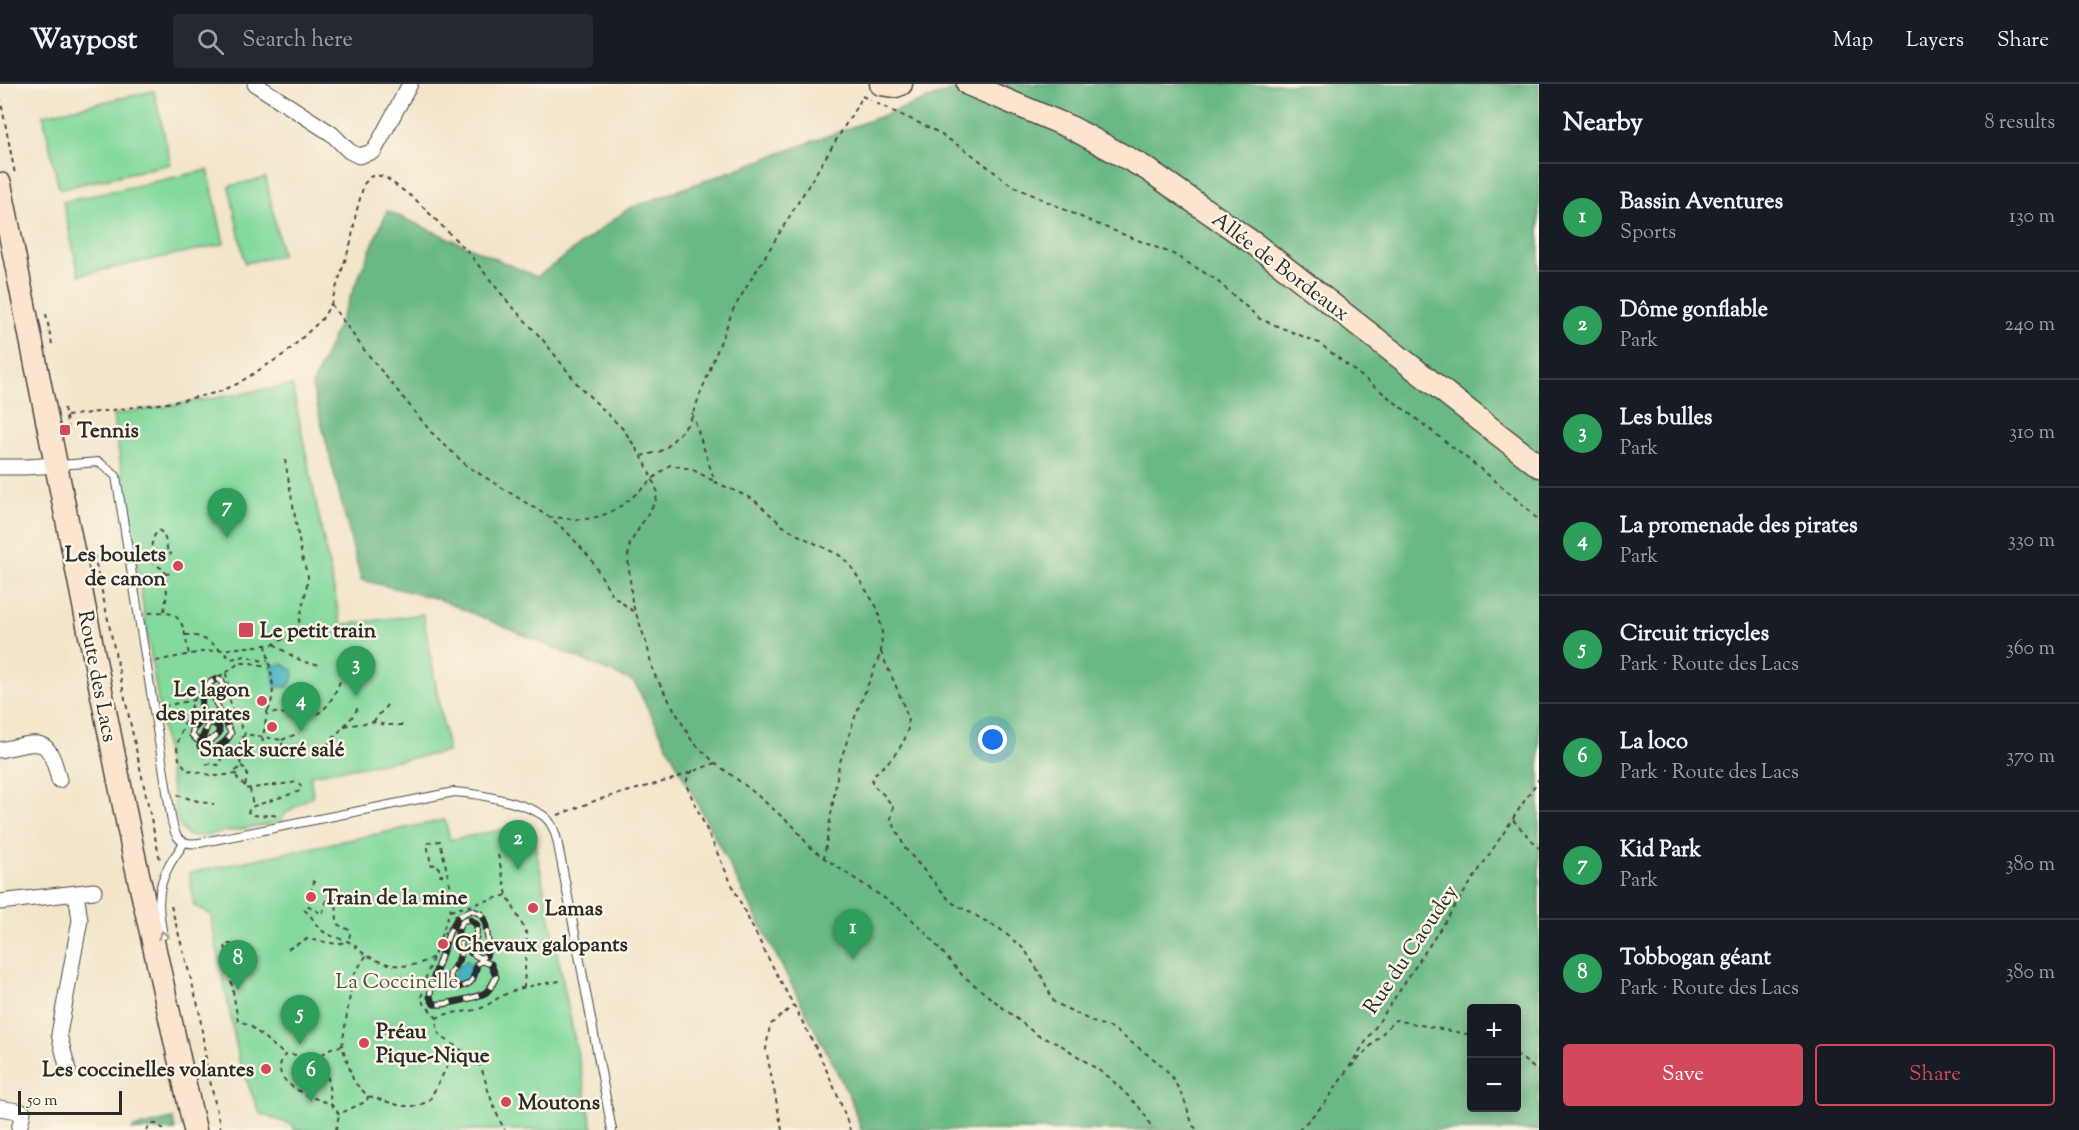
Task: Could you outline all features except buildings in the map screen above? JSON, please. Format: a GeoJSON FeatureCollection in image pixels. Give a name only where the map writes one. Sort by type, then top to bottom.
{"type":"FeatureCollection","features":[{"type":"Feature","properties":{"kind":"main road"},"geometry":{"type":"LineString","coordinates":[[870,90],[902,84]]}},
{"type":"Feature","properties":{"kind":"main road","name":"Allée de Bordeaux"},"geometry":{"type":"LineString","coordinates":[[950,84],[1002,99]]}},
{"type":"Feature","properties":{"kind":"main road","name":"Allée de Bordeaux"},"geometry":{"type":"LineString","coordinates":[[968,84],[1079,132],[1148,169],[1256,245],[1539,466]]}},
{"type":"Feature","properties":{"kind":"main road","name":"Route des Lacs"},"geometry":{"type":"LineString","coordinates":[[0,184],[127,821],[195,1130]]}},
{"type":"Feature","properties":{"kind":"street"},"geometry":{"type":"LineString","coordinates":[[255,84],[332,134],[349,152],[359,156],[374,151],[410,84]]}},
{"type":"Feature","properties":{"kind":"street"},"geometry":{"type":"LineString","coordinates":[[0,466],[56,465]]}},
{"type":"Feature","properties":{"kind":"street"},"geometry":{"type":"LineString","coordinates":[[0,750],[34,743],[42,744],[49,749],[60,780]]}},
{"type":"Feature","properties":{"kind":"street"},"geometry":{"type":"LineString","coordinates":[[0,902],[94,891]]}},
{"type":"Feature","properties":{"kind":"street"},"geometry":{"type":"LineString","coordinates":[[68,1070],[59,1034],[80,920],[76,893]]}},
{"type":"Feature","properties":{"kind":"street"},"geometry":{"type":"LineString","coordinates":[[0,1108],[23,1112],[20,1130]]}},
{"type":"Feature","properties":{"kind":"lane"},"geometry":{"type":"LineString","coordinates":[[56,465],[99,462],[116,476],[173,829],[178,838],[184,842],[199,843],[454,792],[483,795],[505,801],[547,818],[555,834],[561,860],[612,1130]]}},
{"type":"Feature","properties":{"kind":"lane"},"geometry":{"type":"LineString","coordinates":[[165,945],[159,903],[164,875],[184,842]]}},
{"type":"Feature","properties":{"kind":"lane"},"geometry":{"type":"LineString","coordinates":[[165,993],[166,963]]}},
{"type":"Feature","properties":{"kind":"path"},"geometry":{"type":"LineString","coordinates":[[641,456],[659,452],[667,447],[689,423],[733,310],[870,90],[970,153],[1011,185],[1092,222],[1173,254],[1215,279],[1260,319],[1319,343],[1492,478],[1531,512],[1539,522]]}},
{"type":"Feature","properties":{"kind":"path"},"geometry":{"type":"LineString","coordinates":[[70,434],[67,416],[183,400],[219,392],[237,384],[286,353],[322,319],[331,304],[351,242],[364,184],[370,177],[381,176],[416,200],[467,251],[508,302],[543,339],[579,386],[624,430],[641,456],[658,494],[635,531],[628,548],[630,589],[653,672],[692,741],[715,763],[750,789],[794,827],[809,846],[902,910],[926,932],[962,975],[1037,1035],[1072,1052],[1108,1077],[1139,1107],[1152,1130]]}},
{"type":"Feature","properties":{"kind":"path"},"geometry":{"type":"LineString","coordinates":[[331,304],[362,347],[431,432],[467,466],[549,516],[582,547],[613,596],[636,614]]}},
{"type":"Feature","properties":{"kind":"path"},"geometry":{"type":"LineString","coordinates":[[692,413],[715,482]]}},
{"type":"Feature","properties":{"kind":"path"},"geometry":{"type":"LineString","coordinates":[[153,662],[220,649],[274,644],[291,635],[299,622],[308,576],[302,557],[285,460]]}},
{"type":"Feature","properties":{"kind":"path"},"geometry":{"type":"LineString","coordinates":[[549,516],[582,519],[611,513],[637,494],[652,477],[670,465],[691,469],[753,499],[783,526],[798,536],[839,555],[850,565],[878,609],[882,633],[880,652],[839,765],[824,858]]}},
{"type":"Feature","properties":{"kind":"path"},"geometry":{"type":"LineString","coordinates":[[164,611],[167,594],[165,570],[154,564],[151,555],[152,539],[158,530],[165,536],[168,553],[172,554]]}},
{"type":"Feature","properties":{"kind":"path"},"geometry":{"type":"LineString","coordinates":[[93,551],[157,852],[164,875]]}},
{"type":"Feature","properties":{"kind":"path"},"geometry":{"type":"LineString","coordinates":[[165,574],[174,573]]}},
{"type":"Feature","properties":{"kind":"path"},"geometry":{"type":"LineString","coordinates":[[145,614],[164,611],[175,615],[182,622],[189,655]]}},
{"type":"Feature","properties":{"kind":"path"},"geometry":{"type":"LineString","coordinates":[[185,635],[196,634],[231,659],[245,656],[263,661],[268,660]]}},
{"type":"Feature","properties":{"kind":"path"},"geometry":{"type":"LineString","coordinates":[[261,752],[262,736],[267,712],[272,705],[273,692],[266,644]]}},
{"type":"Feature","properties":{"kind":"path"},"geometry":{"type":"LineString","coordinates":[[274,644],[311,665],[322,664]]}},
{"type":"Feature","properties":{"kind":"path"},"geometry":{"type":"LineString","coordinates":[[880,652],[907,715],[908,727],[900,748],[877,771],[872,784],[893,807],[891,819],[906,848],[951,902],[1000,929],[1024,950],[1039,970],[1054,1002],[1093,1022],[1112,1028],[1172,1075],[1185,1099],[1193,1126],[1198,1130]]}},
{"type":"Feature","properties":{"kind":"path"},"geometry":{"type":"LineString","coordinates":[[237,774],[215,777],[187,770],[178,759],[179,738],[194,700],[207,681],[226,673],[239,663],[251,663],[269,668]]}},
{"type":"Feature","properties":{"kind":"path"},"geometry":{"type":"LineString","coordinates":[[226,673],[231,707],[245,734]]}},
{"type":"Feature","properties":{"kind":"path"},"geometry":{"type":"LineString","coordinates":[[267,712],[317,715],[331,701],[342,677]]}},
{"type":"Feature","properties":{"kind":"path"},"geometry":{"type":"LineString","coordinates":[[161,707],[194,700]]}},
{"type":"Feature","properties":{"kind":"path"},"geometry":{"type":"LineString","coordinates":[[373,722],[387,705]]}},
{"type":"Feature","properties":{"kind":"path"},"geometry":{"type":"LineString","coordinates":[[206,764],[220,765],[221,757],[229,751],[250,746],[274,757],[318,752],[324,749],[354,715],[358,707]]}},
{"type":"Feature","properties":{"kind":"path"},"geometry":{"type":"LineString","coordinates":[[344,726],[373,722],[405,725]]}},
{"type":"Feature","properties":{"kind":"path"},"geometry":{"type":"LineString","coordinates":[[245,734],[282,740],[299,733]]}},
{"type":"Feature","properties":{"kind":"path"},"geometry":{"type":"LineString","coordinates":[[245,734],[240,740],[239,749],[241,766],[248,774],[245,786]]}},
{"type":"Feature","properties":{"kind":"path"},"geometry":{"type":"LineString","coordinates":[[282,740],[283,757]]}},
{"type":"Feature","properties":{"kind":"path"},"geometry":{"type":"LineString","coordinates":[[547,818],[606,797],[670,780],[715,763]]}},
{"type":"Feature","properties":{"kind":"path"},"geometry":{"type":"LineString","coordinates":[[241,766],[237,768],[237,774],[245,789],[298,782],[301,786],[300,791],[296,794],[253,807],[248,812],[255,816],[272,814],[280,816]]}},
{"type":"Feature","properties":{"kind":"path"},"geometry":{"type":"LineString","coordinates":[[693,770],[687,779],[687,787],[757,937],[794,1005],[841,1101],[850,1130]]}},
{"type":"Feature","properties":{"kind":"path","name":"Rue du Caoudey"},"geometry":{"type":"LineString","coordinates":[[1299,1130],[1326,1102],[1539,779]]}},
{"type":"Feature","properties":{"kind":"path"},"geometry":{"type":"LineString","coordinates":[[250,788],[253,807]]}},
{"type":"Feature","properties":{"kind":"path"},"geometry":{"type":"LineString","coordinates":[[177,795],[214,804]]}},
{"type":"Feature","properties":{"kind":"path"},"geometry":{"type":"LineString","coordinates":[[1513,820],[1539,848]]}},
{"type":"Feature","properties":{"kind":"path"},"geometry":{"type":"LineString","coordinates":[[443,875],[440,875],[438,864],[431,865],[427,843],[440,841],[453,898],[421,1000],[437,1018],[437,1031],[442,1037],[469,1053],[479,1064],[497,1118],[505,1130]]}},
{"type":"Feature","properties":{"kind":"path"},"geometry":{"type":"LineString","coordinates":[[498,855],[507,895],[526,934],[524,987]]}},
{"type":"Feature","properties":{"kind":"path"},"geometry":{"type":"LineString","coordinates":[[312,881],[314,882],[307,905],[322,914],[330,889],[336,893],[337,924],[351,931],[348,942]]}},
{"type":"Feature","properties":{"kind":"path"},"geometry":{"type":"LineString","coordinates":[[445,884],[450,884]]}},
{"type":"Feature","properties":{"kind":"path"},"geometry":{"type":"LineString","coordinates":[[450,911],[507,895]]}},
{"type":"Feature","properties":{"kind":"path"},"geometry":{"type":"LineString","coordinates":[[171,906],[199,1009],[207,1067],[221,1130]]}},
{"type":"Feature","properties":{"kind":"path"},"geometry":{"type":"LineString","coordinates":[[311,915],[313,908]]}},
{"type":"Feature","properties":{"kind":"path"},"geometry":{"type":"LineString","coordinates":[[304,910],[311,915],[320,928],[334,938],[348,942],[366,956],[400,967],[415,966],[435,956]]}},
{"type":"Feature","properties":{"kind":"path"},"geometry":{"type":"LineString","coordinates":[[443,932],[446,934],[445,943]]}},
{"type":"Feature","properties":{"kind":"path"},"geometry":{"type":"LineString","coordinates":[[288,949],[307,939],[337,944],[348,942]]}},
{"type":"Feature","properties":{"kind":"path"},"geometry":{"type":"LineString","coordinates":[[232,944],[225,945],[238,1021],[248,1024],[285,1055],[323,1054],[331,1048],[342,1046]]}},
{"type":"Feature","properties":{"kind":"path"},"geometry":{"type":"LineString","coordinates":[[366,956],[353,976],[342,1046],[354,1082],[369,1096],[401,1106],[417,1106],[429,1101],[449,1063],[456,1054],[463,1051]]}},
{"type":"Feature","properties":{"kind":"path"},"geometry":{"type":"LineString","coordinates":[[437,1018],[445,1013],[461,1014],[481,1008],[503,995],[524,987],[560,981]]}},
{"type":"Feature","properties":{"kind":"path"},"geometry":{"type":"LineString","coordinates":[[782,1130],[766,1049],[770,1025],[794,1005]]}},
{"type":"Feature","properties":{"kind":"path"},"geometry":{"type":"LineString","coordinates":[[1345,1074],[1395,1020],[1467,1034]]}},
{"type":"Feature","properties":{"kind":"path"},"geometry":{"type":"LineString","coordinates":[[323,1054],[322,1064],[328,1078],[332,1104],[339,1114],[336,1130]]}},
{"type":"Feature","properties":{"kind":"path"},"geometry":{"type":"LineString","coordinates":[[285,1055],[279,1062],[284,1080],[303,1094],[332,1104]]}},
{"type":"Feature","properties":{"kind":"path"},"geometry":{"type":"LineString","coordinates":[[1521,1058],[1539,1072]]}},
{"type":"Feature","properties":{"kind":"path"},"geometry":{"type":"LineString","coordinates":[[339,1114],[367,1101],[369,1096]]}},
{"type":"Feature","properties":{"kind":"path"},"geometry":{"type":"LineString","coordinates":[[146,1130],[152,1124],[157,1124],[165,1130]]}},
{"type":"Feature","properties":{"kind":"green space"},"geometry":{"type":"Polygon","coordinates":[[[969,84],[1539,84],[1539,1130],[861,1130],[851,1099],[634,682],[439,599],[361,580],[312,386],[387,211],[537,277],[628,209],[969,84]]]}},
{"type":"Feature","properties":{"kind":"green space"},"geometry":{"type":"Polygon","coordinates":[[[154,91],[171,164],[59,189],[43,115],[154,91]]]}},
{"type":"Feature","properties":{"kind":"green space"},"geometry":{"type":"Polygon","coordinates":[[[208,170],[224,244],[79,275],[63,202],[208,170]]]}},
{"type":"Feature","properties":{"kind":"green space"},"geometry":{"type":"Polygon","coordinates":[[[266,178],[282,255],[245,263],[229,186],[266,178]]]}},
{"type":"Feature","properties":{"kind":"green space"},"geometry":{"type":"Polygon","coordinates":[[[292,385],[341,625],[423,614],[448,752],[310,775],[313,795],[285,814],[281,822],[190,836],[183,831],[175,809],[113,415],[292,385]]]}},
{"type":"Feature","properties":{"kind":"green space","name":"La Coccinelle"},"geometry":{"type":"Polygon","coordinates":[[[445,820],[450,840],[531,824],[593,1130],[294,1130],[293,1125],[260,1114],[240,1064],[210,914],[194,906],[189,873],[445,820]]]}},
{"type":"Feature","properties":{"kind":"green space"},"geometry":{"type":"Polygon","coordinates":[[[173,1119],[175,1130],[132,1130],[134,1128],[173,1119]]]}},
{"type":"Feature","properties":{"kind":"water"},"geometry":{"type":"Polygon","coordinates":[[[282,664],[293,670],[294,676],[288,687],[275,687],[272,666],[282,664]]]}},
{"type":"Feature","properties":{"kind":"water"},"geometry":{"type":"Polygon","coordinates":[[[467,960],[472,964],[471,977],[467,983],[460,983],[453,976],[457,968],[467,960]]]}},
{"type":"Feature","properties":{"kind":"railway"},"geometry":{"type":"LineString","coordinates":[[217,679],[222,681],[222,687],[215,695],[215,701],[231,733],[220,746],[204,752],[200,746],[217,735],[219,727],[213,723],[208,724],[202,739],[197,740],[192,735],[193,730],[204,718],[202,701],[205,690],[217,679]]}},
{"type":"Feature","properties":{"kind":"railway"},"geometry":{"type":"LineString","coordinates":[[471,910],[481,914],[485,920],[489,947],[486,956],[480,958],[471,953],[470,946],[476,937],[477,925],[471,920],[464,920],[458,929],[460,955],[450,974],[451,980],[458,987],[467,984],[474,976],[477,964],[482,961],[491,964],[496,977],[489,990],[481,995],[434,1004],[430,997],[431,986],[449,933],[458,917],[471,910]]}},
{"type":"Feature","properties":{"kind":"place","name":"Tennis"},"geometry":{"type":"Point","coordinates":[65,430]}},
{"type":"Feature","properties":{"kind":"place","name":"Kid Park"},"geometry":{"type":"Point","coordinates":[227,538]}},
{"type":"Feature","properties":{"kind":"place","name":"Les boulets de canon"},"geometry":{"type":"Point","coordinates":[178,566]}},
{"type":"Feature","properties":{"kind":"place","name":"Le petit train"},"geometry":{"type":"Point","coordinates":[246,630]}},
{"type":"Feature","properties":{"kind":"place","name":"Les bulles"},"geometry":{"type":"Point","coordinates":[356,696]}},
{"type":"Feature","properties":{"kind":"place","name":"Le lagon des pirates"},"geometry":{"type":"Point","coordinates":[262,701]}},
{"type":"Feature","properties":{"kind":"place","name":"Snack sucré salé"},"geometry":{"type":"Point","coordinates":[272,727]}},
{"type":"Feature","properties":{"kind":"place","name":"La promenade des pirates"},"geometry":{"type":"Point","coordinates":[301,732]}},
{"type":"Feature","properties":{"kind":"place","name":"Dôme gonflable"},"geometry":{"type":"Point","coordinates":[518,870]}},
{"type":"Feature","properties":{"kind":"place","name":"Train de la mine"},"geometry":{"type":"Point","coordinates":[311,897]}},
{"type":"Feature","properties":{"kind":"place","name":"Lamas"},"geometry":{"type":"Point","coordinates":[533,908]}},
{"type":"Feature","properties":{"kind":"place","name":"Chevaux galopants"},"geometry":{"type":"Point","coordinates":[443,944]}},
{"type":"Feature","properties":{"kind":"place","name":"Bassin Aventures"},"geometry":{"type":"Point","coordinates":[853,959]}},
{"type":"Feature","properties":{"kind":"place","name":"Tobbogan géant"},"geometry":{"type":"Point","coordinates":[238,990]}},
{"type":"Feature","properties":{"kind":"place","name":"Préau Pique-Nique"},"geometry":{"type":"Point","coordinates":[364,1043]}},
{"type":"Feature","properties":{"kind":"place","name":"Circuit tricycles"},"geometry":{"type":"Point","coordinates":[300,1045]}},
{"type":"Feature","properties":{"kind":"place","name":"Les coccinelles volantes"},"geometry":{"type":"Point","coordinates":[266,1069]}},
{"type":"Feature","properties":{"kind":"place","name":"La loco"},"geometry":{"type":"Point","coordinates":[311,1102]}},
{"type":"Feature","properties":{"kind":"place","name":"Moutons"},"geometry":{"type":"Point","coordinates":[506,1102]}}]}
